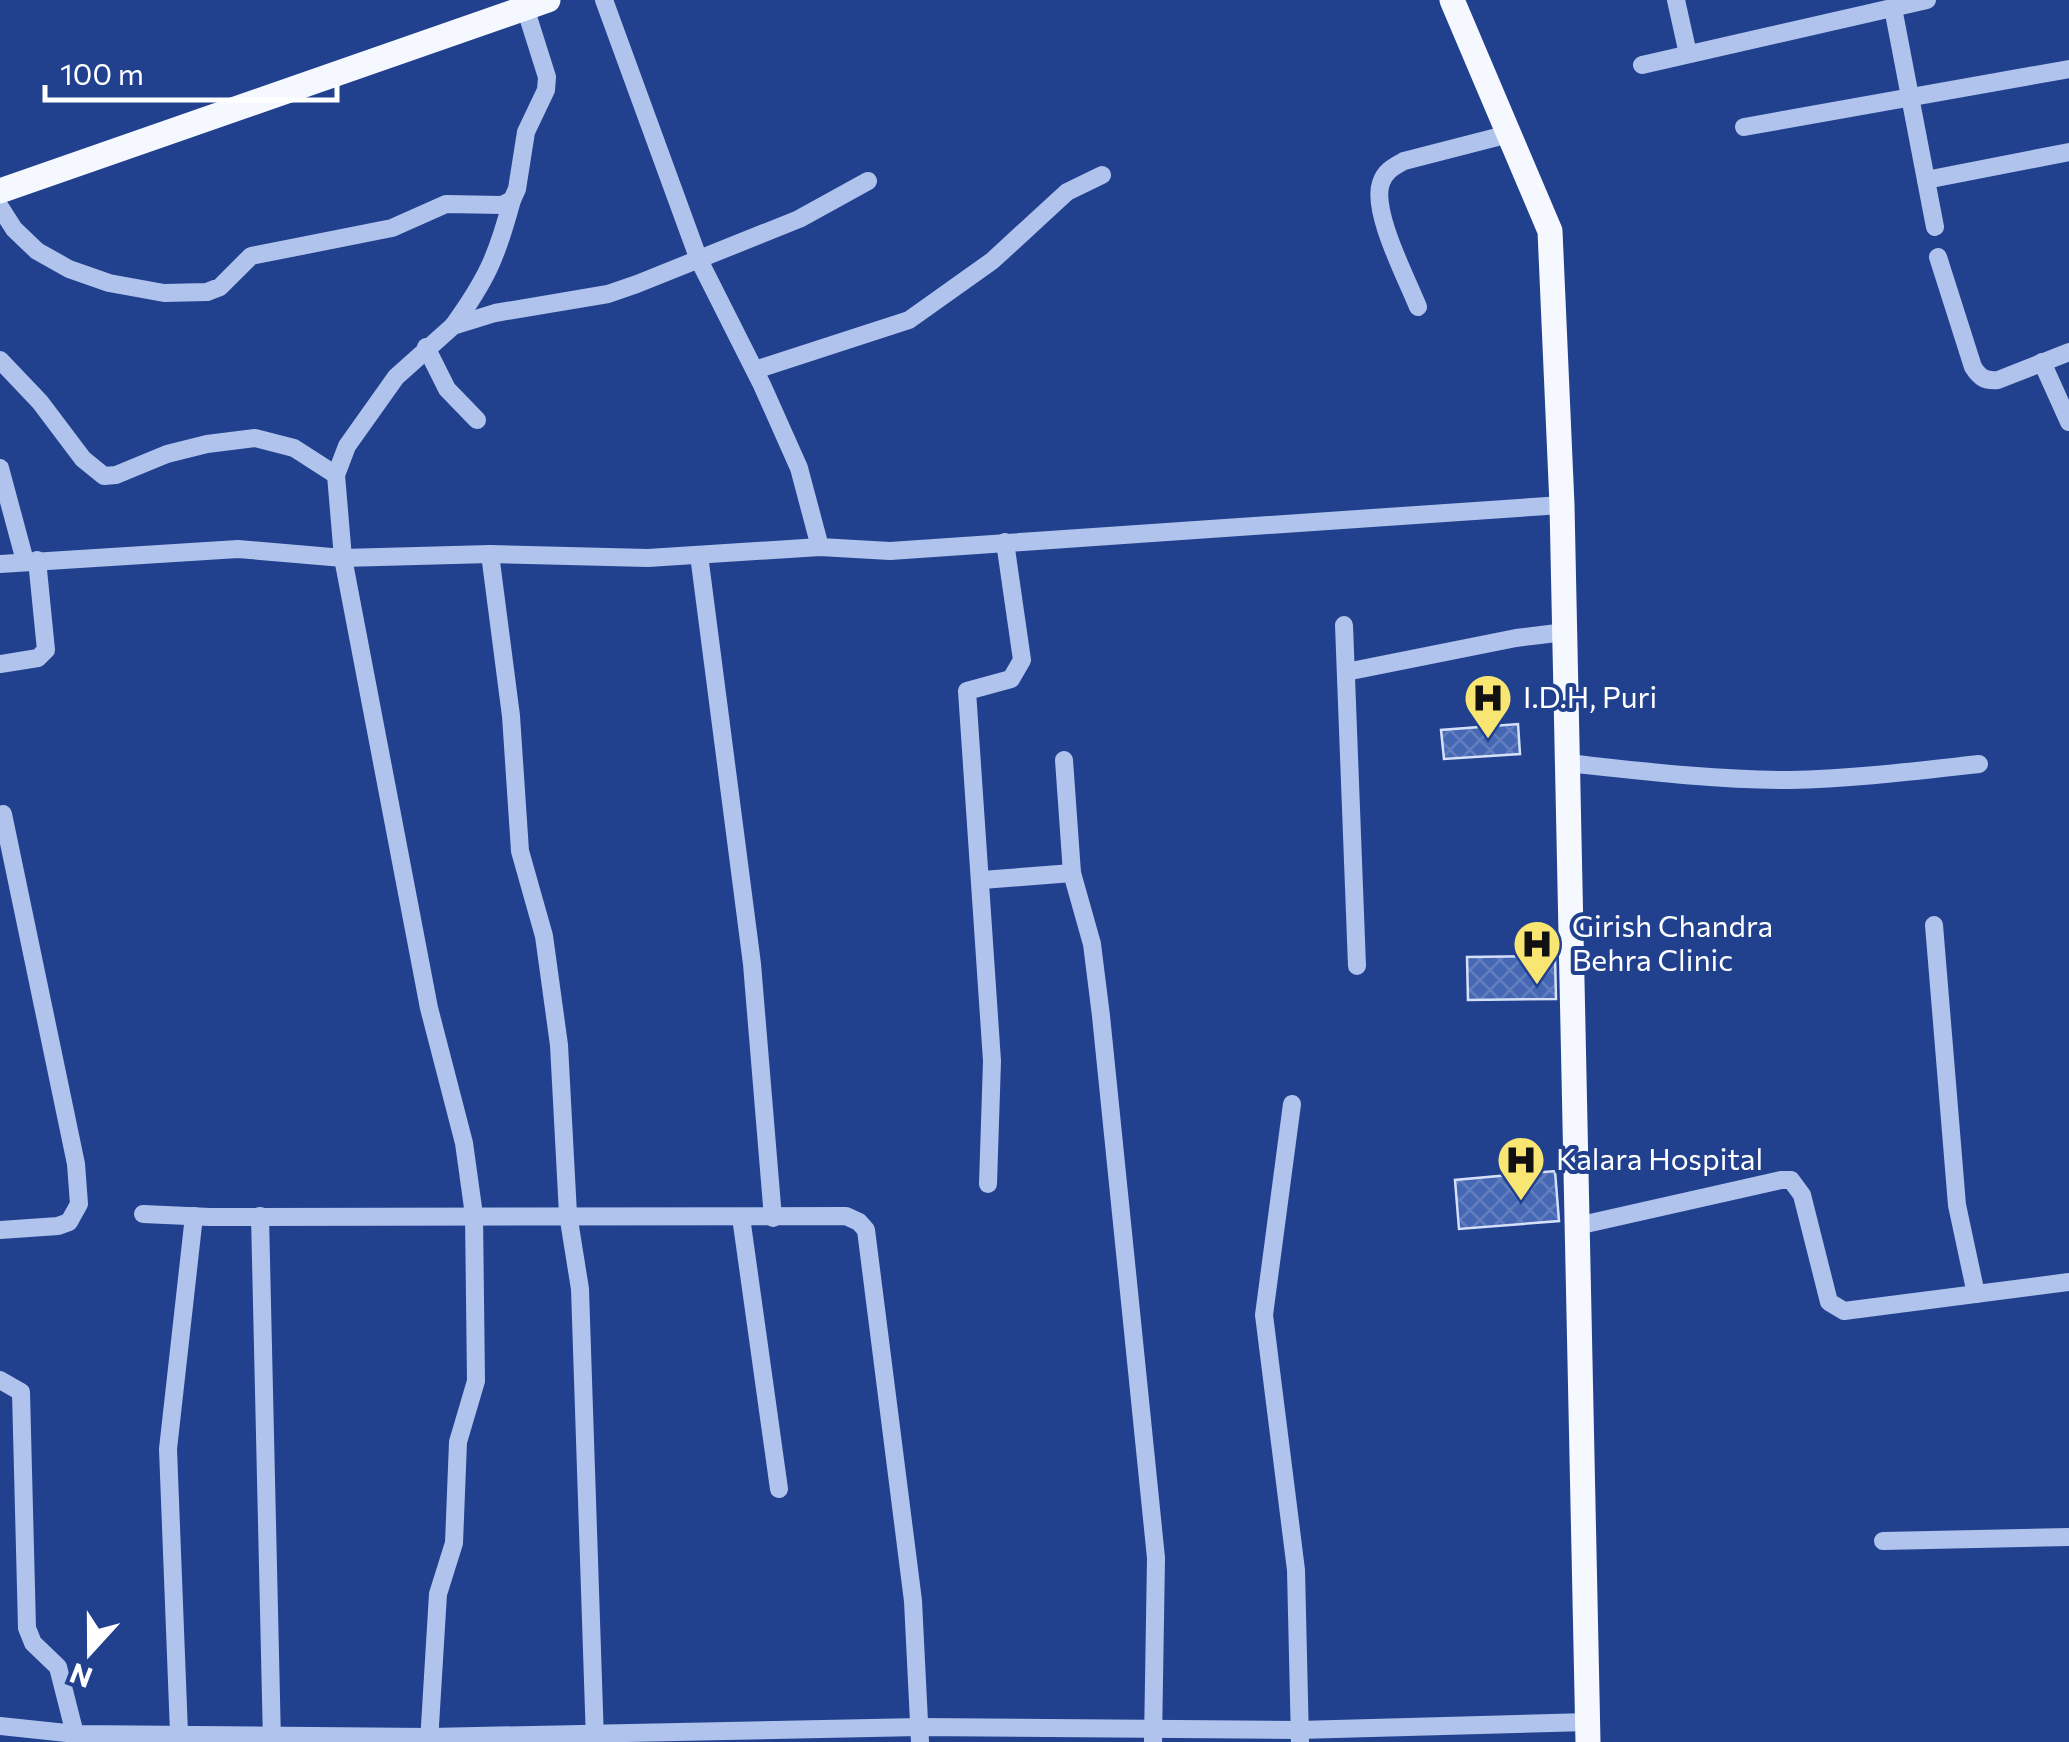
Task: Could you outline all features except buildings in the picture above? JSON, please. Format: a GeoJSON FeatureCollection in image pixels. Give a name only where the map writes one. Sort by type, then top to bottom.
{"type":"FeatureCollection","features":[{"type":"Feature","properties":{"kind":"main road"},"geometry":{"type":"LineString","coordinates":[[1452,0],[1550,231],[1562,505],[1588,1732]]}},
{"type":"Feature","properties":{"kind":"main road"},"geometry":{"type":"LineString","coordinates":[[0,191],[532,2]]}},
{"type":"Feature","properties":{"kind":"street"},"geometry":{"type":"LineString","coordinates":[[604,0],[699,260],[799,468],[820,548]]}},
{"type":"Feature","properties":{"kind":"street"},"geometry":{"type":"LineString","coordinates":[[1676,0],[1688,54]]}},
{"type":"Feature","properties":{"kind":"street"},"geometry":{"type":"LineString","coordinates":[[1642,65],[1846,9],[1893,8],[1926,0]]}},
{"type":"Feature","properties":{"kind":"street"},"geometry":{"type":"LineString","coordinates":[[429,1740],[438,1594],[454,1543],[458,1442],[476,1381],[474,1215],[464,1143],[430,1008],[343,558],[336,475],[347,446],[365,418],[396,376],[452,326],[478,292],[497,255],[518,189],[526,132],[546,90],[532,2]]}},
{"type":"Feature","properties":{"kind":"street"},"geometry":{"type":"LineString","coordinates":[[1893,8],[1935,227]]}},
{"type":"Feature","properties":{"kind":"street"},"geometry":{"type":"LineString","coordinates":[[1744,127],[2069,69]]}},
{"type":"Feature","properties":{"kind":"street"},"geometry":{"type":"LineString","coordinates":[[1418,308],[1379,206],[1380,184],[1389,169],[1404,162],[1509,134]]}},
{"type":"Feature","properties":{"kind":"street"},"geometry":{"type":"LineString","coordinates":[[1926,180],[2069,152]]}},
{"type":"Feature","properties":{"kind":"street"},"geometry":{"type":"LineString","coordinates":[[754,370],[909,320],[992,261],[1067,192],[1102,175]]}},
{"type":"Feature","properties":{"kind":"street"},"geometry":{"type":"LineString","coordinates":[[452,326],[495,312],[608,294],[799,219],[868,181]]}},
{"type":"Feature","properties":{"kind":"street"},"geometry":{"type":"LineString","coordinates":[[0,207],[14,229],[37,251],[69,270],[164,294],[207,292],[220,287],[251,256],[392,228],[446,204],[502,205],[512,200]]}},
{"type":"Feature","properties":{"kind":"street"},"geometry":{"type":"LineString","coordinates":[[1938,257],[1979,376],[1987,381],[1998,380],[2069,352]]}},
{"type":"Feature","properties":{"kind":"street"},"geometry":{"type":"LineString","coordinates":[[426,347],[447,389],[477,420]]}},
{"type":"Feature","properties":{"kind":"street"},"geometry":{"type":"LineString","coordinates":[[0,360],[40,402],[83,460],[104,476],[116,476],[167,454],[206,444],[255,438],[294,448],[336,475]]}},
{"type":"Feature","properties":{"kind":"street"},"geometry":{"type":"LineString","coordinates":[[2042,362],[2069,422]]}},
{"type":"Feature","properties":{"kind":"street"},"geometry":{"type":"LineString","coordinates":[[0,468],[31,561],[46,650],[38,658],[0,664]]}},
{"type":"Feature","properties":{"kind":"street"},"geometry":{"type":"LineString","coordinates":[[0,564],[238,549],[343,558],[490,554],[648,558],[820,548],[890,551],[1562,505]]}},
{"type":"Feature","properties":{"kind":"street"},"geometry":{"type":"LineString","coordinates":[[988,1184],[992,1061],[967,691],[1011,679],[1022,660],[1005,542]]}},
{"type":"Feature","properties":{"kind":"street"},"geometry":{"type":"LineString","coordinates":[[490,554],[509,698],[520,851],[544,936],[559,1045],[568,1214],[580,1289],[595,1737]]}},
{"type":"Feature","properties":{"kind":"street"},"geometry":{"type":"LineString","coordinates":[[699,555],[752,964],[773,1218]]}},
{"type":"Feature","properties":{"kind":"street"},"geometry":{"type":"LineString","coordinates":[[1344,626],[1357,966]]}},
{"type":"Feature","properties":{"kind":"street"},"geometry":{"type":"LineString","coordinates":[[1346,672],[1565,632]]}},
{"type":"Feature","properties":{"kind":"street"},"geometry":{"type":"LineString","coordinates":[[1064,760],[1072,873],[1092,944],[1101,1016],[1156,1558],[1152,1735]]}},
{"type":"Feature","properties":{"kind":"street"},"geometry":{"type":"LineString","coordinates":[[1567,763],[1718,778],[1787,780],[1898,774],[1979,764]]}},
{"type":"Feature","properties":{"kind":"street"},"geometry":{"type":"LineString","coordinates":[[0,1230],[58,1226],[68,1222],[78,1204],[69,1127],[8,884],[2,814]]}},
{"type":"Feature","properties":{"kind":"street"},"geometry":{"type":"LineString","coordinates":[[982,880],[1072,873]]}},
{"type":"Feature","properties":{"kind":"street"},"geometry":{"type":"LineString","coordinates":[[1934,925],[1957,1204],[1976,1294]]}},
{"type":"Feature","properties":{"kind":"street"},"geometry":{"type":"LineString","coordinates":[[1292,1104],[1264,1315],[1296,1570],[1300,1736]]}},
{"type":"Feature","properties":{"kind":"street"},"geometry":{"type":"LineString","coordinates":[[1577,1226],[1792,1180],[1802,1195],[1826,1292],[1836,1308],[2069,1282]]}},
{"type":"Feature","properties":{"kind":"street"},"geometry":{"type":"LineString","coordinates":[[143,1214],[846,1216],[859,1222],[866,1230],[913,1601],[920,1734]]}},
{"type":"Feature","properties":{"kind":"street"},"geometry":{"type":"LineString","coordinates":[[180,1733],[168,1449],[194,1216]]}},
{"type":"Feature","properties":{"kind":"street"},"geometry":{"type":"LineString","coordinates":[[260,1216],[272,1738]]}},
{"type":"Feature","properties":{"kind":"street"},"geometry":{"type":"LineString","coordinates":[[740,1217],[779,1490]]}},
{"type":"Feature","properties":{"kind":"street"},"geometry":{"type":"LineString","coordinates":[[0,1380],[21,1392],[26,1628],[33,1644],[58,1667],[77,1738]]}},
{"type":"Feature","properties":{"kind":"street"},"geometry":{"type":"LineString","coordinates":[[1883,1541],[2069,1536]]}},
{"type":"Feature","properties":{"kind":"street"},"geometry":{"type":"LineString","coordinates":[[0,1726],[77,1738],[180,1733],[429,1740],[1588,1732]]}},
{"type":"Feature","properties":{"kind":"place","name":"I.D.H, Puri"},"geometry":{"type":"Point","coordinates":[1488,740]}},
{"type":"Feature","properties":{"kind":"place","name":"Girish Chandra Behra Clinic"},"geometry":{"type":"Point","coordinates":[1537,986]}},
{"type":"Feature","properties":{"kind":"place","name":"Kalara Hospital"},"geometry":{"type":"Point","coordinates":[1521,1202]}}]}
